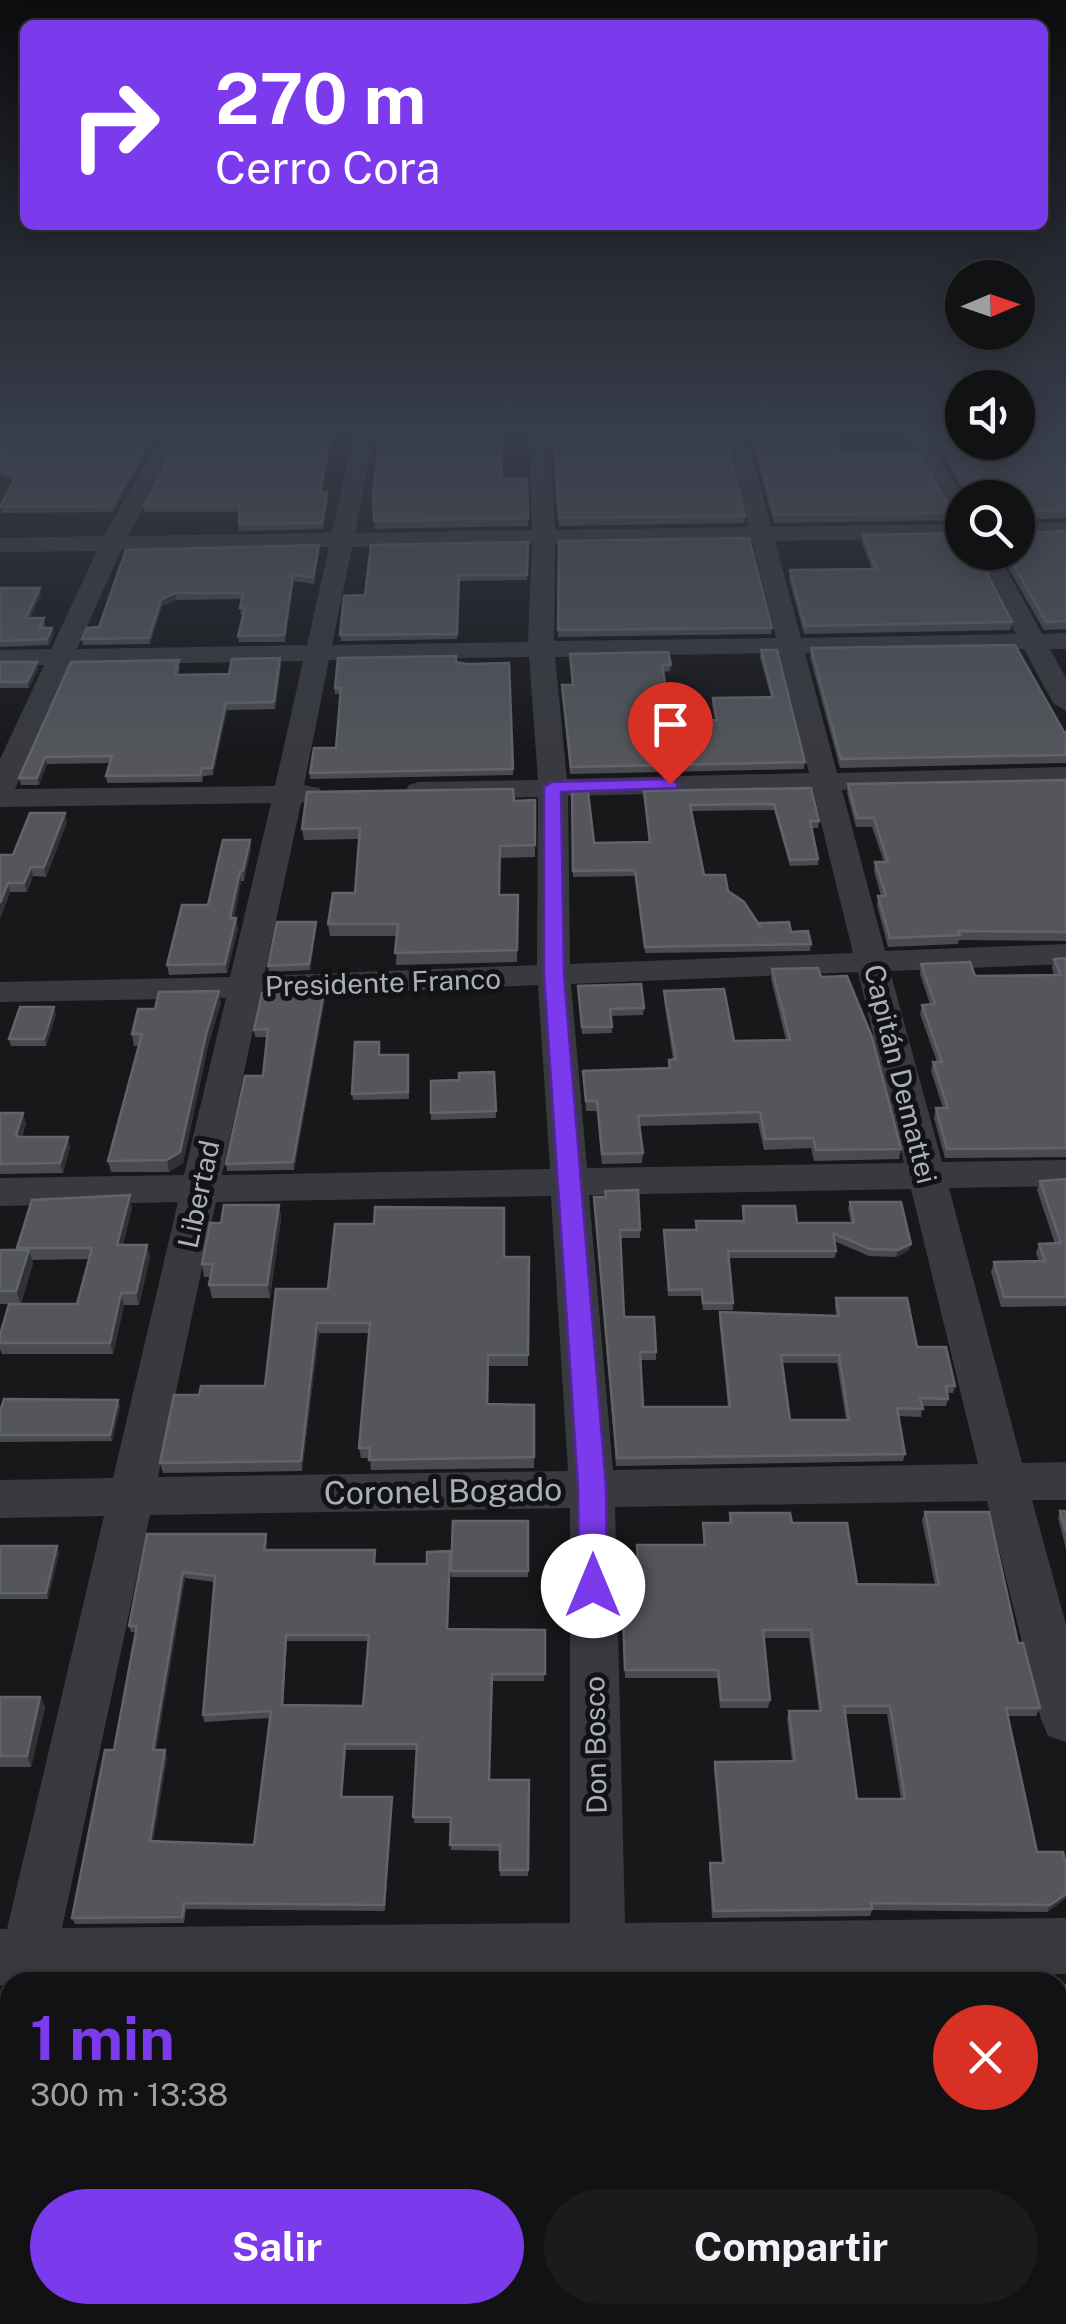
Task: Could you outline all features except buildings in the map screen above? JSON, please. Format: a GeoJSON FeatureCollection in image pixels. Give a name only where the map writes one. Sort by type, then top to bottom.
{"type":"FeatureCollection","features":[{"type":"Feature","properties":{"kind":"street"},"geometry":{"type":"LineString","coordinates":[[0,790],[114,538]]}},
{"type":"Feature","properties":{"kind":"street"},"geometry":{"type":"LineString","coordinates":[[0,544],[498,538]]}},
{"type":"Feature","properties":{"kind":"street","name":"Don Bosco"},"geometry":{"type":"LineString","coordinates":[[544,538],[542,649],[552,787],[554,975],[592,1487],[598,1967]]}},
{"type":"Feature","properties":{"kind":"street","name":"Capitán Demattei"},"geometry":{"type":"LineString","coordinates":[[763,538],[1066,1719]]}},
{"type":"Feature","properties":{"kind":"street","name":"Libertad"},"geometry":{"type":"LineString","coordinates":[[14,1957],[133,1498],[342,540]]}},
{"type":"Feature","properties":{"kind":"street"},"geometry":{"type":"LineString","coordinates":[[995,570],[1066,702]]}},
{"type":"Feature","properties":{"kind":"street"},"geometry":{"type":"LineString","coordinates":[[0,658],[1066,641]]}},
{"type":"Feature","properties":{"kind":"street"},"geometry":{"type":"LineString","coordinates":[[382,792],[1066,776]]}},
{"type":"Feature","properties":{"kind":"street"},"geometry":{"type":"LineString","coordinates":[[0,798],[345,793]]}},
{"type":"Feature","properties":{"kind":"street","name":"Presidente Franco"},"geometry":{"type":"LineString","coordinates":[[0,992],[244,987],[1066,954]]}},
{"type":"Feature","properties":{"kind":"street"},"geometry":{"type":"LineString","coordinates":[[0,1192],[1066,1172]]}},
{"type":"Feature","properties":{"kind":"street","name":"Coronel Bogado"},"geometry":{"type":"LineString","coordinates":[[0,1499],[1066,1482]]}},
{"type":"Feature","properties":{"kind":"street"},"geometry":{"type":"LineString","coordinates":[[14,1957],[598,1967],[1066,1946]]}},
{"type":"Feature","properties":{"kind":"route"},"geometry":{"type":"LineString","coordinates":[[593,1586],[592,1487],[554,975],[552,787],[670,784]]}}]}
